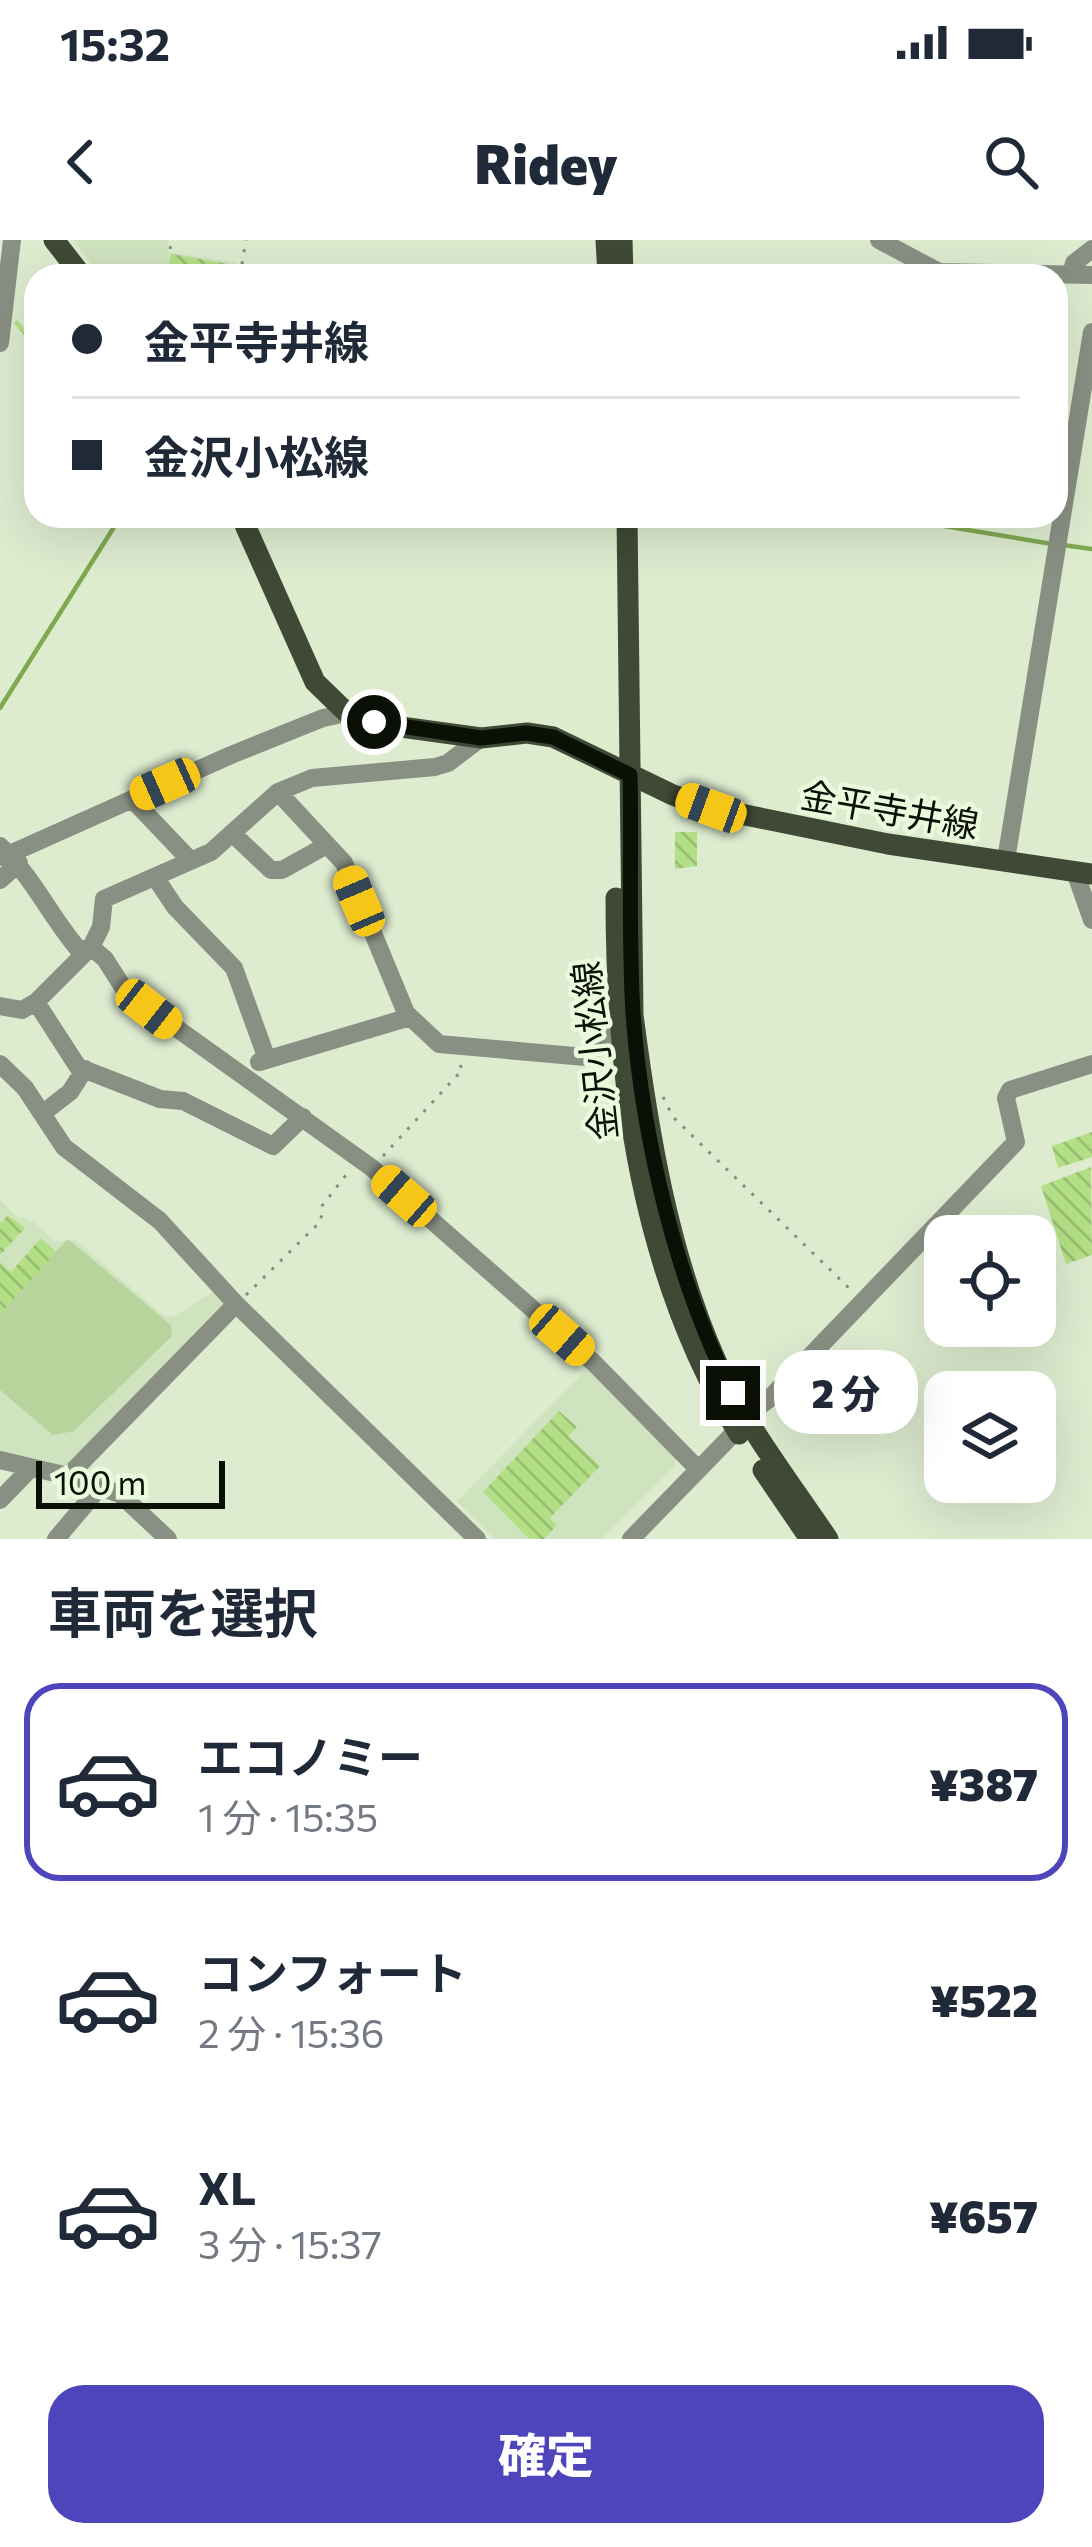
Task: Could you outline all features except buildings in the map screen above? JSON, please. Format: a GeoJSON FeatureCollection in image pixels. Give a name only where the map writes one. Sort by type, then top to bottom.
{"type":"FeatureCollection","features":[{"type":"Feature","properties":{"kind":"main road"},"geometry":{"type":"LineString","coordinates":[[54,240],[73,264]]}},
{"type":"Feature","properties":{"kind":"main road"},"geometry":{"type":"LineString","coordinates":[[247,528],[315,682],[347,713]]}},
{"type":"Feature","properties":{"kind":"main road","name":"金沢小松線"},"geometry":{"type":"LineString","coordinates":[[612,528],[633,1015],[640,1078],[668,1217],[741,1424],[828,1539]]}},
{"type":"Feature","properties":{"kind":"main road","name":"金沢小松線"},"geometry":{"type":"LineString","coordinates":[[626,528],[620,1026],[624,1084],[645,1198],[702,1365],[810,1539]]}},
{"type":"Feature","properties":{"kind":"main road","name":"金平寺井線"},"geometry":{"type":"LineString","coordinates":[[347,713],[401,727],[481,738],[526,733],[553,737],[711,808],[887,844],[1084,873]]}},
{"type":"Feature","properties":{"kind":"street"},"geometry":{"type":"LineString","coordinates":[[0,343],[12,240]]}},
{"type":"Feature","properties":{"kind":"street"},"geometry":{"type":"LineString","coordinates":[[879,240],[924,264]]}},
{"type":"Feature","properties":{"kind":"street"},"geometry":{"type":"LineString","coordinates":[[1082,273],[1074,263],[1092,249]]}},
{"type":"Feature","properties":{"kind":"street"},"geometry":{"type":"LineString","coordinates":[[1068,479],[1092,332]]}},
{"type":"Feature","properties":{"kind":"street"},"geometry":{"type":"LineString","coordinates":[[1006,860],[1060,528]]}},
{"type":"Feature","properties":{"kind":"street"},"geometry":{"type":"LineString","coordinates":[[0,880],[7,856],[231,755],[347,713]]}},
{"type":"Feature","properties":{"kind":"street"},"geometry":{"type":"LineString","coordinates":[[0,1006],[22,1010],[36,1002],[91,947],[101,927],[104,899],[211,852],[278,792],[312,778],[448,764],[481,738]]}},
{"type":"Feature","properties":{"kind":"street"},"geometry":{"type":"LineString","coordinates":[[278,792],[344,863],[410,1017],[439,1043],[585,1057],[620,1026]]}},
{"type":"Feature","properties":{"kind":"street"},"geometry":{"type":"LineString","coordinates":[[132,799],[191,861]]}},
{"type":"Feature","properties":{"kind":"street"},"geometry":{"type":"LineString","coordinates":[[233,834],[271,870],[282,870],[327,845]]}},
{"type":"Feature","properties":{"kind":"street"},"geometry":{"type":"LineString","coordinates":[[7,856],[79,950],[91,947]]}},
{"type":"Feature","properties":{"kind":"street"},"geometry":{"type":"LineString","coordinates":[[1084,873],[1092,920]]}},
{"type":"Feature","properties":{"kind":"street"},"geometry":{"type":"LineString","coordinates":[[155,878],[175,907],[234,968],[267,1059]]}},
{"type":"Feature","properties":{"kind":"street"},"geometry":{"type":"LineString","coordinates":[[91,947],[106,959],[126,992],[365,1163],[594,1363],[698,1468]]}},
{"type":"Feature","properties":{"kind":"street"},"geometry":{"type":"LineString","coordinates":[[36,1002],[70,1057],[85,1070],[160,1099],[183,1101],[273,1146],[303,1117]]}},
{"type":"Feature","properties":{"kind":"street"},"geometry":{"type":"LineString","coordinates":[[236,1068],[410,1017]]}},
{"type":"Feature","properties":{"kind":"street"},"geometry":{"type":"LineString","coordinates":[[0,1064],[25,1088],[64,1147],[160,1221],[236,1304],[477,1539]]}},
{"type":"Feature","properties":{"kind":"street"},"geometry":{"type":"LineString","coordinates":[[631,1539],[1016,1142],[1006,1098],[1010,1090],[1092,1064]]}},
{"type":"Feature","properties":{"kind":"street"},"geometry":{"type":"LineString","coordinates":[[43,1113],[70,1092],[85,1070]]}},
{"type":"Feature","properties":{"kind":"street"},"geometry":{"type":"LineString","coordinates":[[68,1476],[236,1304]]}},
{"type":"Feature","properties":{"kind":"street"},"geometry":{"type":"LineString","coordinates":[[0,1460],[120,1494],[168,1539]]}},
{"type":"Feature","properties":{"kind":"street"},"geometry":{"type":"LineString","coordinates":[[0,1500],[31,1468]]}},
{"type":"Feature","properties":{"kind":"street"},"geometry":{"type":"LineString","coordinates":[[56,1539],[100,1487]]}},
{"type":"Feature","properties":{"kind":"path"},"geometry":{"type":"LineString","coordinates":[[170,249],[172,240]]}},
{"type":"Feature","properties":{"kind":"path"},"geometry":{"type":"LineString","coordinates":[[236,1304],[321,1221],[322,1206],[463,1069],[439,1043]]}},
{"type":"Feature","properties":{"kind":"path"},"geometry":{"type":"LineString","coordinates":[[655,1082],[673,1117],[862,1300]]}},
{"type":"Feature","properties":{"kind":"shaded area"},"geometry":{"type":"Polygon","coordinates":[[[73,240],[168,240],[167,252],[237,263],[237,264],[92,264],[73,240]]]}},
{"type":"Feature","properties":{"kind":"shaded area"},"geometry":{"type":"Polygon","coordinates":[[[0,1199],[54,1241],[75,1240],[164,1316],[173,1317],[217,1289],[231,1305],[69,1473],[0,1453],[0,1199]]]}},
{"type":"Feature","properties":{"kind":"shaded area"},"geometry":{"type":"Polygon","coordinates":[[[68,1239],[171,1325],[172,1336],[74,1431],[53,1435],[0,1390],[0,1311],[68,1239]]]}},
{"type":"Feature","properties":{"kind":"shaded area"},"geometry":{"type":"Polygon","coordinates":[[[588,1368],[676,1454],[675,1466],[602,1539],[494,1539],[457,1501],[588,1368]]]}},
{"type":"Feature","properties":{"kind":"waterway"},"geometry":{"type":"LineString","coordinates":[[0,708],[113,528]]}},
{"type":"Feature","properties":{"kind":"waterway"},"geometry":{"type":"LineString","coordinates":[[956,528],[1052,544]]}},
{"type":"Feature","properties":{"kind":"waterway"},"geometry":{"type":"LineString","coordinates":[[1063,545],[1092,549]]}},
{"type":"Feature","properties":{"kind":"route"},"geometry":{"type":"LineString","coordinates":[[374,722],[481,738],[526,733],[553,737],[630,775],[633,1015],[640,1078],[668,1217],[716,1359],[733,1393]]}}]}
